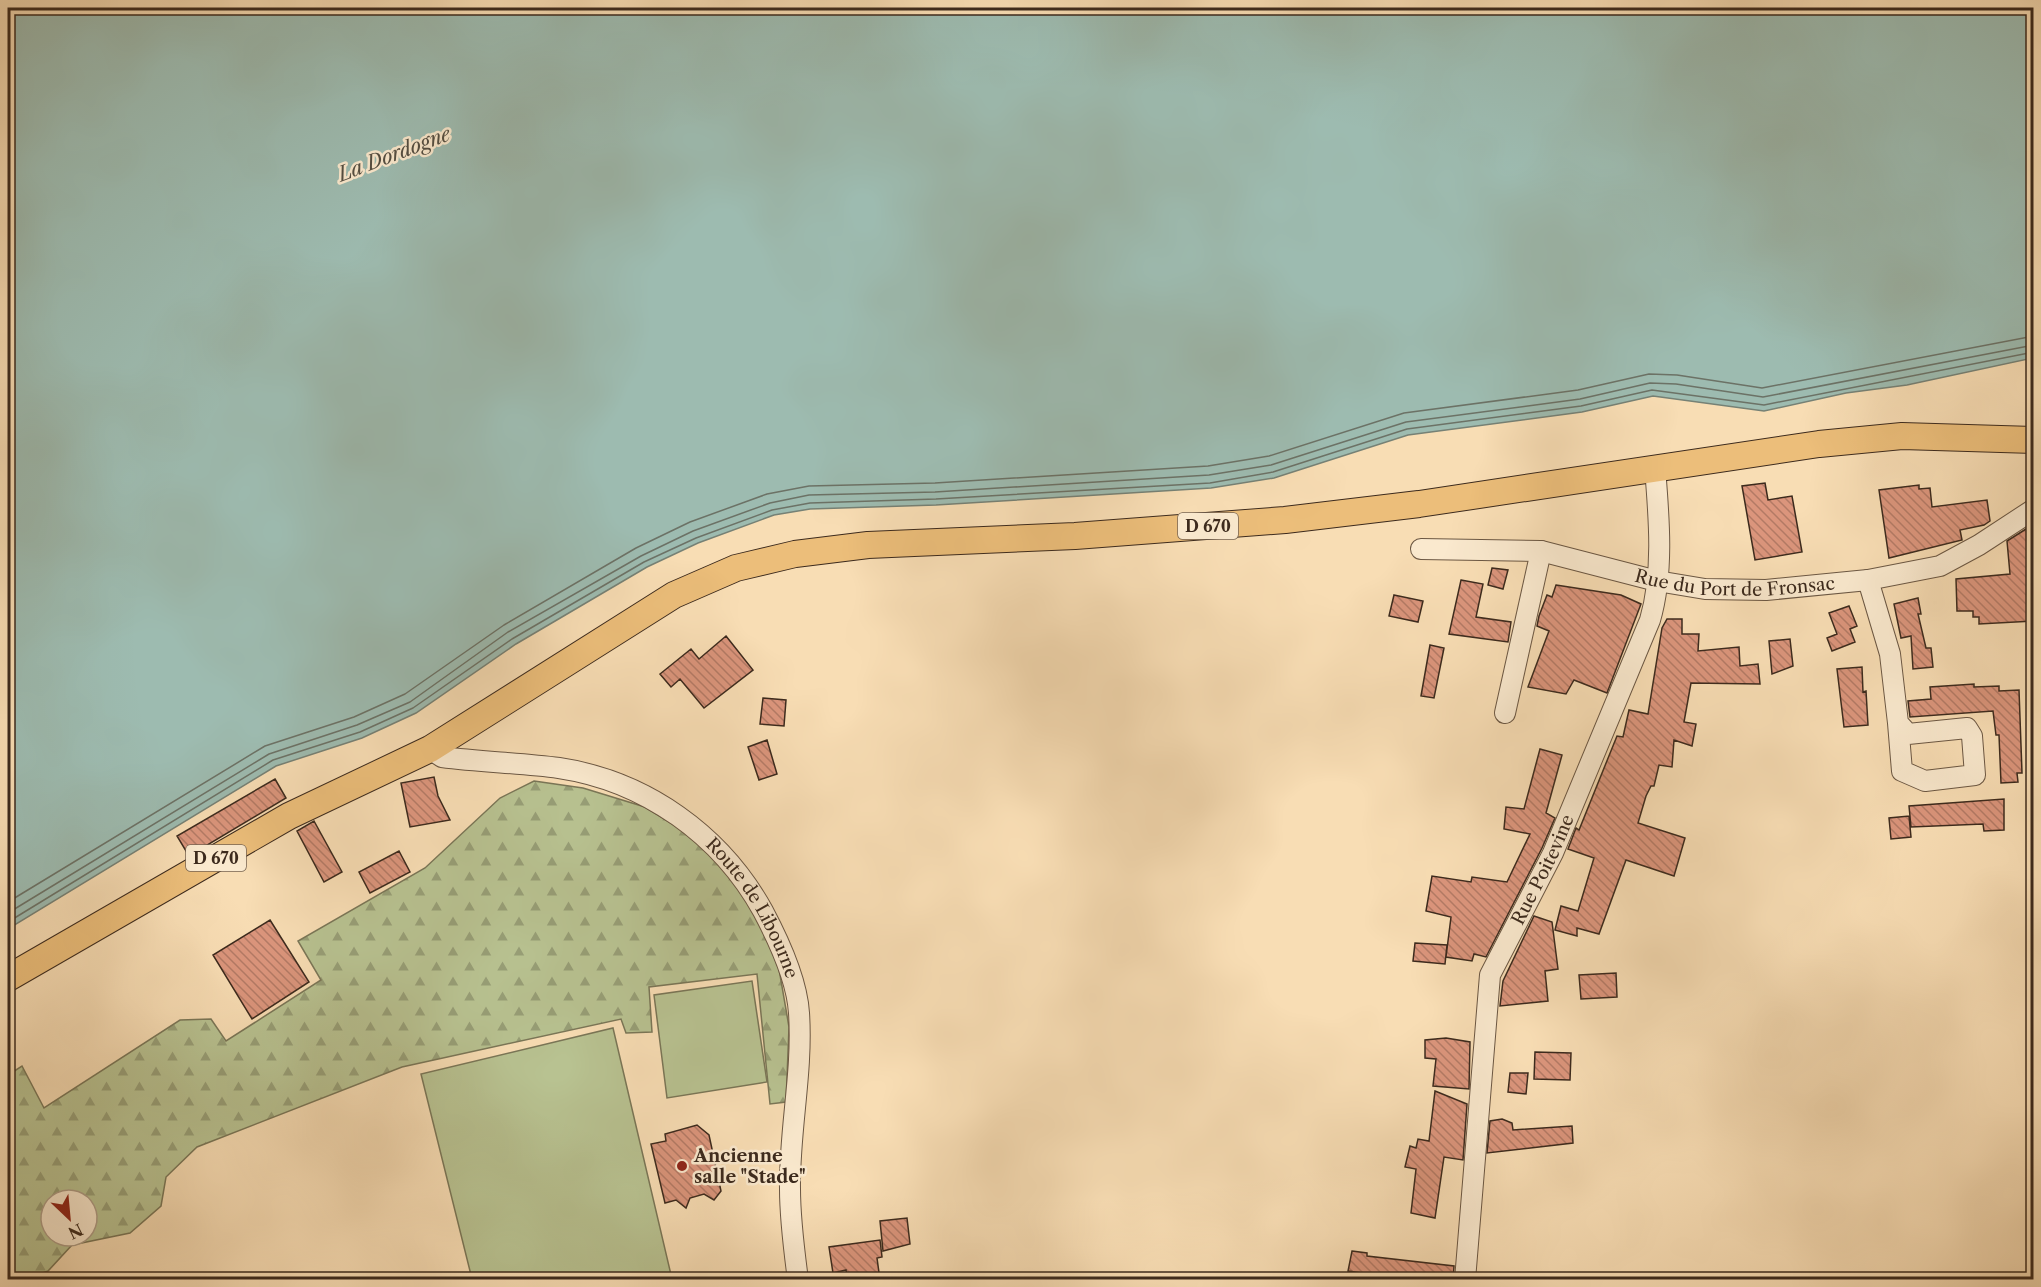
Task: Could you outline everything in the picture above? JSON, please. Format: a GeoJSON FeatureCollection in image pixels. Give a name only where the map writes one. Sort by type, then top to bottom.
{"type":"FeatureCollection","features":[{"type":"Feature","properties":{"kind":"main road","name":"D 670"},"geometry":{"type":"LineString","coordinates":[[8,978],[289,816],[430,749],[674,594],[736,568],[795,554],[868,545],[1075,536],[1285,520],[1419,504],[1819,444],[1902,436],[2034,440]]}},
{"type":"Feature","properties":{"kind":"street","name":"Rue Poitevine"},"geometry":{"type":"LineString","coordinates":[[1465,1280],[1490,975],[1553,853],[1650,620],[1657,581],[1659,529],[1654,468]]}},
{"type":"Feature","properties":{"kind":"street","name":"Rue du Port de Fronsac"},"geometry":{"type":"LineString","coordinates":[[1421,549],[1541,551],[1657,581],[1705,589],[1766,590],[1868,580],[1940,566],[1980,545],[2034,508]]}},
{"type":"Feature","properties":{"kind":"street"},"geometry":{"type":"LineString","coordinates":[[1505,713],[1541,551]]}},
{"type":"Feature","properties":{"kind":"street"},"geometry":{"type":"LineString","coordinates":[[1868,580],[1890,654],[1902,771],[1925,781],[1975,775],[1972,736],[1967,728],[1908,734],[1898,723]]}},
{"type":"Feature","properties":{"kind":"street","name":"Route de Libourne"},"geometry":{"type":"LineString","coordinates":[[430,749],[442,757],[561,768],[630,788],[686,819],[720,852],[751,889],[774,931],[788,968],[799,1011],[790,1189],[798,1280]]}},
{"type":"Feature","properties":{"kind":"green space"},"geometry":{"type":"Polygon","coordinates":[[[534,781],[583,788],[645,807],[687,833],[736,880],[762,927],[779,969],[789,1027],[786,1102],[770,1104],[757,974],[649,987],[652,1032],[626,1033],[621,1019],[402,1067],[197,1147],[166,1177],[161,1206],[130,1233],[99,1239],[99,1188],[39,1188],[39,1248],[69,1248],[48,1271],[27,1279],[8,1280],[8,1075],[22,1066],[44,1108],[180,1020],[211,1019],[226,1041],[321,980],[298,941],[425,868],[500,798],[534,781]]]}},
{"type":"Feature","properties":{"kind":"green space"},"geometry":{"type":"Polygon","coordinates":[[[752,981],[767,1082],[667,1098],[654,995],[752,981]]]}},
{"type":"Feature","properties":{"kind":"green space"},"geometry":{"type":"Polygon","coordinates":[[[613,1028],[672,1279],[472,1279],[421,1074],[613,1028]]]}},
{"type":"Feature","properties":{"kind":"water","name":"La Dordogne"},"geometry":{"type":"Polygon","coordinates":[[[8,8],[2033,8],[2033,358],[1907,385],[1846,393],[1764,411],[1653,396],[1582,412],[1408,435],[1274,478],[1211,488],[936,505],[810,509],[774,515],[698,543],[647,567],[516,644],[416,713],[362,738],[276,766],[8,929],[8,8]]]}},
{"type":"Feature","properties":{"kind":"building"},"geometry":{"type":"Polygon","coordinates":[[[1765,483],[1768,500],[1792,496],[1802,552],[1755,560],[1742,486],[1765,483]]]}},
{"type":"Feature","properties":{"kind":"building"},"geometry":{"type":"Polygon","coordinates":[[[1919,485],[1919,489],[1930,488],[1932,507],[1987,500],[1990,521],[1984,525],[1960,530],[1962,540],[1889,558],[1879,490],[1919,485]]]}},
{"type":"Feature","properties":{"kind":"building"},"geometry":{"type":"Polygon","coordinates":[[[2034,524],[2034,621],[1979,624],[1979,617],[1973,617],[1973,611],[1957,611],[1956,579],[2010,574],[2007,541],[2034,524]]]}},
{"type":"Feature","properties":{"kind":"building"},"geometry":{"type":"Polygon","coordinates":[[[1492,568],[1508,570],[1503,589],[1488,585],[1492,568]]]}},
{"type":"Feature","properties":{"kind":"building"},"geometry":{"type":"Polygon","coordinates":[[[1461,580],[1483,584],[1476,617],[1511,622],[1508,642],[1449,634],[1461,580]]]}},
{"type":"Feature","properties":{"kind":"building"},"geometry":{"type":"Polygon","coordinates":[[[1556,585],[1621,595],[1641,604],[1607,693],[1574,680],[1566,694],[1528,687],[1549,631],[1537,626],[1539,616],[1547,595],[1552,597],[1556,585]]]}},
{"type":"Feature","properties":{"kind":"building"},"geometry":{"type":"Polygon","coordinates":[[[1394,595],[1423,601],[1418,622],[1389,616],[1394,595]]]}},
{"type":"Feature","properties":{"kind":"building"},"geometry":{"type":"Polygon","coordinates":[[[1918,598],[1921,614],[1918,614],[1926,648],[1931,648],[1933,667],[1913,669],[1911,636],[1901,638],[1894,604],[1918,598]]]}},
{"type":"Feature","properties":{"kind":"building"},"geometry":{"type":"Polygon","coordinates":[[[1849,606],[1857,626],[1850,629],[1855,642],[1832,651],[1827,638],[1837,634],[1829,613],[1849,606]]]}},
{"type":"Feature","properties":{"kind":"building"},"geometry":{"type":"Polygon","coordinates":[[[1667,619],[1682,619],[1682,634],[1699,634],[1698,651],[1739,647],[1740,666],[1758,664],[1760,684],[1691,683],[1684,722],[1696,724],[1692,746],[1674,740],[1672,767],[1659,765],[1654,786],[1651,786],[1646,796],[1638,823],[1685,838],[1674,876],[1626,860],[1599,934],[1577,928],[1577,936],[1555,930],[1561,906],[1578,911],[1594,858],[1568,849],[1576,828],[1579,830],[1617,736],[1623,737],[1629,710],[1648,714],[1662,628],[1667,619]]]}},
{"type":"Feature","properties":{"kind":"building"},"geometry":{"type":"Polygon","coordinates":[[[726,636],[753,670],[704,708],[680,679],[671,687],[660,674],[691,649],[699,659],[726,636]]]}},
{"type":"Feature","properties":{"kind":"building"},"geometry":{"type":"Polygon","coordinates":[[[1790,639],[1793,666],[1772,674],[1769,641],[1790,639]]]}},
{"type":"Feature","properties":{"kind":"building"},"geometry":{"type":"Polygon","coordinates":[[[1430,645],[1444,648],[1434,698],[1421,696],[1430,645]]]}},
{"type":"Feature","properties":{"kind":"building"},"geometry":{"type":"Polygon","coordinates":[[[1862,667],[1868,725],[1844,727],[1837,669],[1862,667]]]}},
{"type":"Feature","properties":{"kind":"building"},"geometry":{"type":"Polygon","coordinates":[[[1974,684],[1974,687],[1999,686],[1999,691],[2019,690],[2022,773],[2017,773],[2018,782],[2001,783],[1999,735],[1996,735],[1993,711],[1910,717],[1908,701],[1931,699],[1930,687],[1974,684]]]}},
{"type":"Feature","properties":{"kind":"building"},"geometry":{"type":"Polygon","coordinates":[[[763,698],[786,700],[784,726],[760,724],[763,698]]]}},
{"type":"Feature","properties":{"kind":"building"},"geometry":{"type":"Polygon","coordinates":[[[767,740],[777,774],[759,780],[748,747],[767,740]]]}},
{"type":"Feature","properties":{"kind":"building"},"geometry":{"type":"Polygon","coordinates":[[[1540,749],[1562,755],[1546,813],[1555,818],[1542,848],[1486,957],[1474,954],[1472,961],[1446,957],[1451,917],[1426,911],[1432,876],[1471,882],[1472,877],[1507,882],[1530,834],[1504,829],[1506,807],[1524,809],[1540,749]]]}},
{"type":"Feature","properties":{"kind":"building"},"geometry":{"type":"Polygon","coordinates":[[[434,777],[438,796],[450,820],[410,827],[401,783],[434,777]]]}},
{"type":"Feature","properties":{"kind":"building"},"geometry":{"type":"Polygon","coordinates":[[[275,779],[286,798],[189,856],[177,836],[275,779]]]}},
{"type":"Feature","properties":{"kind":"building"},"geometry":{"type":"Polygon","coordinates":[[[2004,799],[2004,830],[1984,831],[1983,824],[1911,827],[1909,806],[2004,799]]]}},
{"type":"Feature","properties":{"kind":"building"},"geometry":{"type":"Polygon","coordinates":[[[1909,816],[1911,837],[1891,839],[1889,818],[1909,816]]]}},
{"type":"Feature","properties":{"kind":"building"},"geometry":{"type":"Polygon","coordinates":[[[314,821],[342,872],[324,882],[297,831],[314,821]]]}},
{"type":"Feature","properties":{"kind":"building"},"geometry":{"type":"Polygon","coordinates":[[[399,851],[410,872],[370,893],[359,872],[399,851]]]}},
{"type":"Feature","properties":{"kind":"building"},"geometry":{"type":"Polygon","coordinates":[[[1534,916],[1552,922],[1558,969],[1545,971],[1548,1001],[1500,1006],[1503,981],[1534,916]]]}},
{"type":"Feature","properties":{"kind":"building"},"geometry":{"type":"Polygon","coordinates":[[[270,920],[309,982],[252,1019],[213,955],[270,920]]]}},
{"type":"Feature","properties":{"kind":"building"},"geometry":{"type":"Polygon","coordinates":[[[1415,943],[1447,945],[1445,964],[1413,961],[1415,943]]]}},
{"type":"Feature","properties":{"kind":"building"},"geometry":{"type":"Polygon","coordinates":[[[1616,973],[1617,997],[1581,999],[1579,975],[1616,973]]]}},
{"type":"Feature","properties":{"kind":"building"},"geometry":{"type":"Polygon","coordinates":[[[1446,1038],[1470,1042],[1469,1089],[1433,1086],[1436,1059],[1425,1058],[1425,1040],[1446,1038]]]}},
{"type":"Feature","properties":{"kind":"building"},"geometry":{"type":"Polygon","coordinates":[[[1535,1052],[1571,1053],[1570,1080],[1534,1079],[1535,1052]]]}},
{"type":"Feature","properties":{"kind":"building"},"geometry":{"type":"Polygon","coordinates":[[[1510,1073],[1528,1073],[1526,1094],[1508,1092],[1510,1073]]]}},
{"type":"Feature","properties":{"kind":"building"},"geometry":{"type":"Polygon","coordinates":[[[1435,1091],[1467,1104],[1463,1160],[1444,1157],[1435,1218],[1411,1213],[1416,1169],[1405,1167],[1410,1146],[1416,1148],[1418,1139],[1429,1141],[1435,1091]]]}},
{"type":"Feature","properties":{"kind":"building"},"geometry":{"type":"Polygon","coordinates":[[[1502,1119],[1512,1123],[1513,1130],[1572,1126],[1573,1143],[1487,1153],[1490,1121],[1502,1119]]]}},
{"type":"Feature","properties":{"kind":"building","name":"Ancienne salle \"Stade\""},"geometry":{"type":"Polygon","coordinates":[[[697,1125],[709,1135],[721,1191],[714,1200],[704,1194],[690,1198],[686,1208],[676,1200],[665,1203],[651,1144],[666,1141],[665,1134],[697,1125]]]}},
{"type":"Feature","properties":{"kind":"building"},"geometry":{"type":"Polygon","coordinates":[[[907,1218],[910,1244],[883,1251],[880,1221],[907,1218]]]}},
{"type":"Feature","properties":{"kind":"building"},"geometry":{"type":"Polygon","coordinates":[[[880,1240],[882,1257],[877,1258],[880,1280],[848,1280],[846,1270],[833,1273],[829,1247],[880,1240]]]}},
{"type":"Feature","properties":{"kind":"building"},"geometry":{"type":"Polygon","coordinates":[[[1352,1251],[1367,1253],[1367,1256],[1454,1266],[1453,1280],[1413,1280],[1348,1271],[1352,1251]]]}},
{"type":"Feature","properties":{"kind":"place","name":"Ancienne salle \"Stade\""},"geometry":{"type":"Point","coordinates":[682,1166]}}]}
